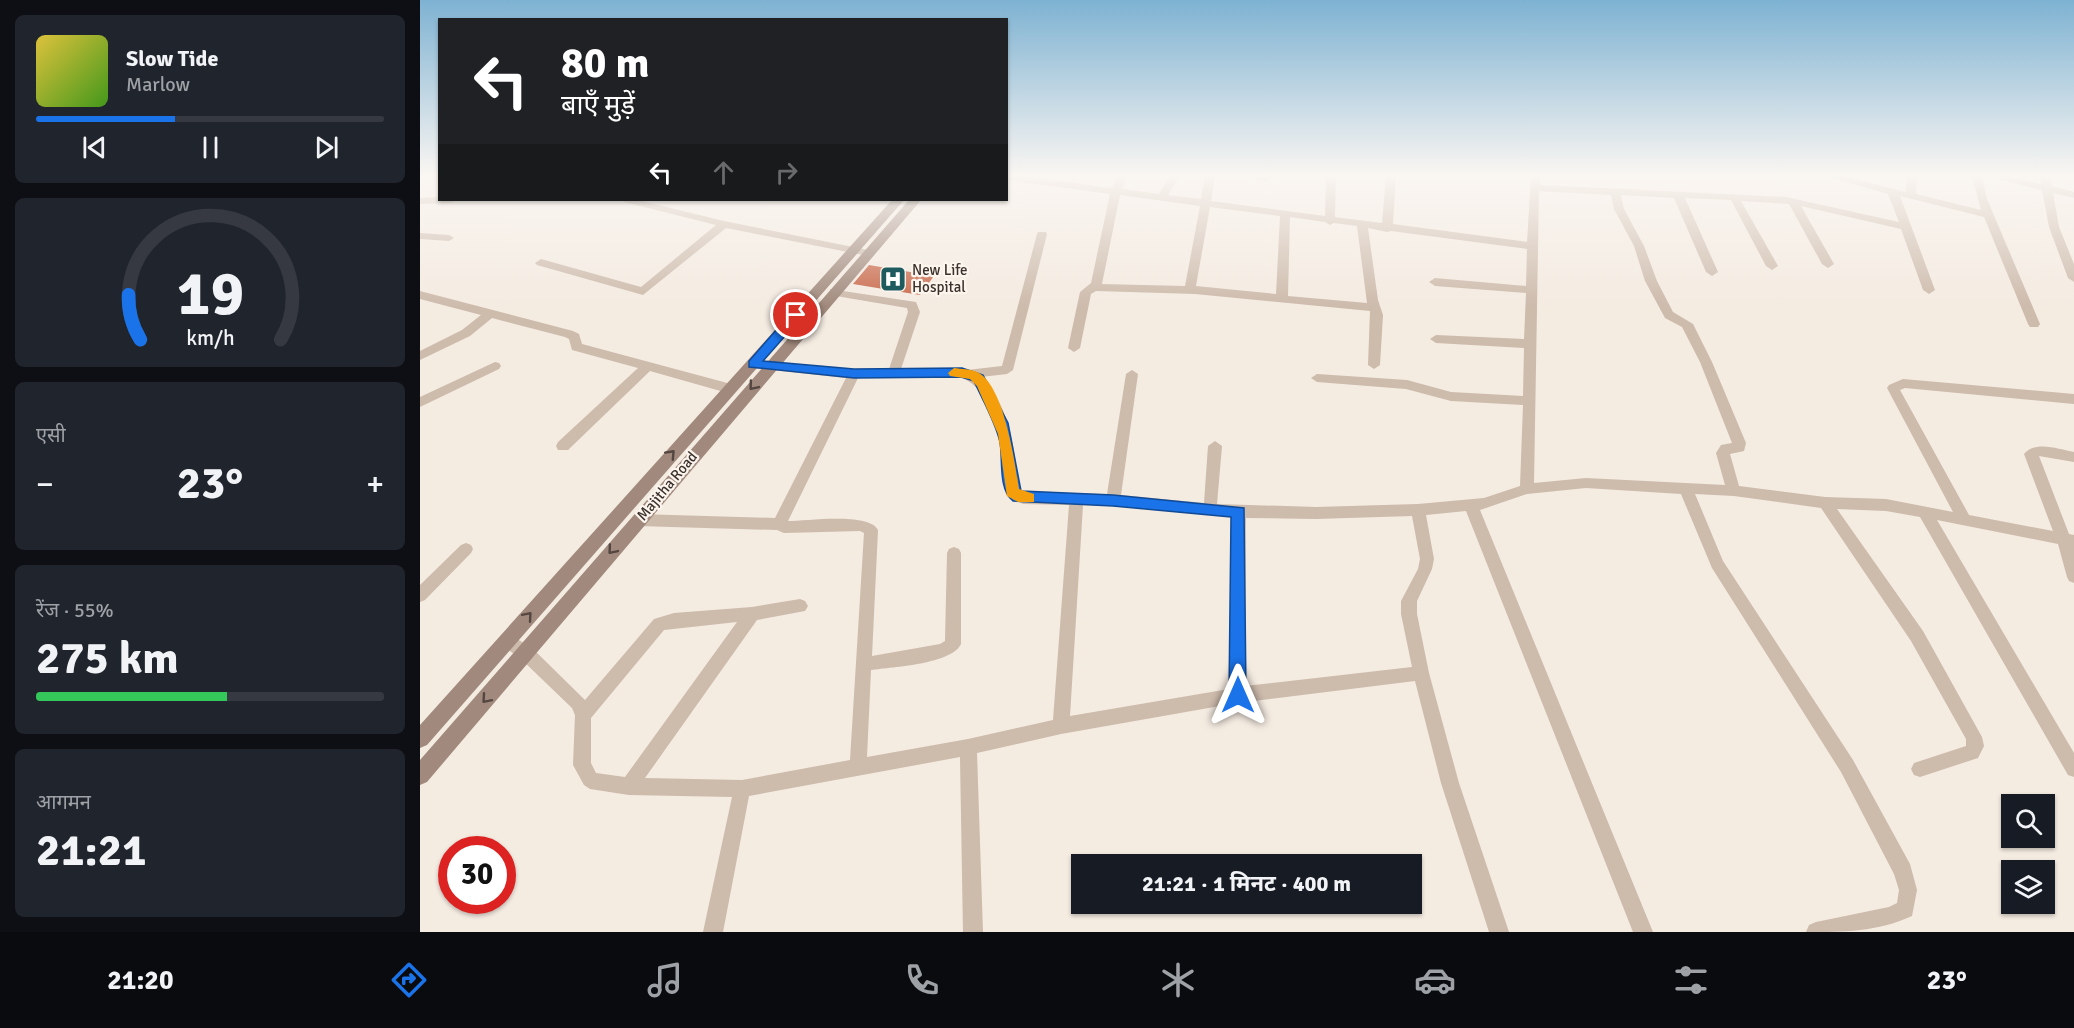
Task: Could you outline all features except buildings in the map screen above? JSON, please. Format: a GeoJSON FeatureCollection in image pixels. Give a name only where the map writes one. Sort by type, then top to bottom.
{"type":"FeatureCollection","features":[{"type":"Feature","properties":{"kind":"main road","name":"Majitha Road"},"geometry":{"type":"LineString","coordinates":[[420,775],[834,292],[884,219]]}},
{"type":"Feature","properties":{"kind":"main road","name":"Majitha Road"},"geometry":{"type":"LineString","coordinates":[[420,739],[654,472],[753,364],[861,251],[894,219]]}},
{"type":"Feature","properties":{"kind":"main road"},"geometry":{"type":"LineString","coordinates":[[654,472],[673,479]]}},
{"type":"Feature","properties":{"kind":"street"},"geometry":{"type":"LineString","coordinates":[[706,219],[861,251]]}},
{"type":"Feature","properties":{"kind":"street"},"geometry":{"type":"LineString","coordinates":[[1095,287],[1109,219]]}},
{"type":"Feature","properties":{"kind":"street"},"geometry":{"type":"LineString","coordinates":[[1190,290],[1202,219]]}},
{"type":"Feature","properties":{"kind":"street"},"geometry":{"type":"LineString","coordinates":[[1282,299],[1285,219]]}},
{"type":"Feature","properties":{"kind":"street"},"geometry":{"type":"LineString","coordinates":[[1311,219],[1532,246]]}},
{"type":"Feature","properties":{"kind":"street"},"geometry":{"type":"LineString","coordinates":[[1387,229],[1388,219]]}},
{"type":"Feature","properties":{"kind":"street"},"geometry":{"type":"LineString","coordinates":[[1527,489],[1533,219]]}},
{"type":"Feature","properties":{"kind":"street"},"geometry":{"type":"LineString","coordinates":[[1625,219],[1639,246],[1652,281],[1669,315],[1687,324],[1706,362],[1739,443],[1739,447],[1726,449],[1724,453],[1734,491]]}},
{"type":"Feature","properties":{"kind":"street"},"geometry":{"type":"LineString","coordinates":[[1689,219],[1712,272]]}},
{"type":"Feature","properties":{"kind":"street"},"geometry":{"type":"LineString","coordinates":[[1746,219],[1772,266]]}},
{"type":"Feature","properties":{"kind":"street"},"geometry":{"type":"LineString","coordinates":[[1803,219],[1828,264]]}},
{"type":"Feature","properties":{"kind":"street"},"geometry":{"type":"LineString","coordinates":[[1872,219],[1906,227]]}},
{"type":"Feature","properties":{"kind":"street"},"geometry":{"type":"LineString","coordinates":[[1903,219],[1929,290]]}},
{"type":"Feature","properties":{"kind":"street"},"geometry":{"type":"LineString","coordinates":[[1991,219],[2034,324]]}},
{"type":"Feature","properties":{"kind":"street"},"geometry":{"type":"LineString","coordinates":[[2053,219],[2074,278]]}},
{"type":"Feature","properties":{"kind":"street"},"geometry":{"type":"LineString","coordinates":[[541,263],[644,291],[724,224]]}},
{"type":"Feature","properties":{"kind":"street"},"geometry":{"type":"LineString","coordinates":[[1362,226],[1377,319],[1374,365]]}},
{"type":"Feature","properties":{"kind":"street"},"geometry":{"type":"LineString","coordinates":[[753,364],[854,374],[969,374],[1007,370],[1042,234]]}},
{"type":"Feature","properties":{"kind":"street"},"geometry":{"type":"LineString","coordinates":[[420,236],[449,238]]}},
{"type":"Feature","properties":{"kind":"street"},"geometry":{"type":"LineString","coordinates":[[1435,282],[1531,290]]}},
{"type":"Feature","properties":{"kind":"street"},"geometry":{"type":"LineString","coordinates":[[1074,348],[1086,292],[1095,287],[1190,290],[1374,308]]}},
{"type":"Feature","properties":{"kind":"street"},"geometry":{"type":"LineString","coordinates":[[834,292],[909,303],[914,308],[894,373]]}},
{"type":"Feature","properties":{"kind":"street"},"geometry":{"type":"LineString","coordinates":[[420,295],[488,315],[569,334],[575,337],[576,348],[731,389]]}},
{"type":"Feature","properties":{"kind":"street"},"geometry":{"type":"LineString","coordinates":[[420,356],[466,333],[488,315]]}},
{"type":"Feature","properties":{"kind":"street"},"geometry":{"type":"LineString","coordinates":[[1436,339],[1532,344]]}},
{"type":"Feature","properties":{"kind":"street"},"geometry":{"type":"LineString","coordinates":[[420,402],[495,366]]}},
{"type":"Feature","properties":{"kind":"street"},"geometry":{"type":"LineString","coordinates":[[563,446],[647,367]]}},
{"type":"Feature","properties":{"kind":"street"},"geometry":{"type":"LineString","coordinates":[[779,524],[854,374]]}},
{"type":"Feature","properties":{"kind":"street"},"geometry":{"type":"LineString","coordinates":[[969,374],[982,383],[1001,423],[1012,492],[1023,498],[1113,500],[1210,510],[1287,514],[1418,510],[1471,505],[1500,500],[1527,489],[1586,483],[1734,491],[1825,503],[1886,505],[2069,540]]}},
{"type":"Feature","properties":{"kind":"street"},"geometry":{"type":"LineString","coordinates":[[1113,500],[1132,374]]}},
{"type":"Feature","properties":{"kind":"street"},"geometry":{"type":"LineString","coordinates":[[1317,378],[1407,385],[1419,391],[1481,399],[1530,401]]}},
{"type":"Feature","properties":{"kind":"street"},"geometry":{"type":"LineString","coordinates":[[1964,520],[1893,388],[1903,383],[2074,399]]}},
{"type":"Feature","properties":{"kind":"street"},"geometry":{"type":"LineString","coordinates":[[1210,510],[1215,446]]}},
{"type":"Feature","properties":{"kind":"street"},"geometry":{"type":"LineString","coordinates":[[2074,457],[2037,451],[2031,454],[2069,540],[2074,578]]}},
{"type":"Feature","properties":{"kind":"street"},"geometry":{"type":"LineString","coordinates":[[1686,489],[1717,564],[1847,766],[1903,871],[1908,890],[1905,909],[1891,916],[1816,932]]}},
{"type":"Feature","properties":{"kind":"street"},"geometry":{"type":"LineString","coordinates":[[1061,726],[1077,500]]}},
{"type":"Feature","properties":{"kind":"street"},"geometry":{"type":"LineString","coordinates":[[1825,503],[1917,636],[1974,737],[1976,746],[1972,752],[1920,769]]}},
{"type":"Feature","properties":{"kind":"street"},"geometry":{"type":"LineString","coordinates":[[1471,505],[1643,932]]}},
{"type":"Feature","properties":{"kind":"street"},"geometry":{"type":"LineString","coordinates":[[1418,510],[1427,559],[1425,569],[1411,595],[1409,608],[1421,673],[1463,827],[1499,932]]}},
{"type":"Feature","properties":{"kind":"street"},"geometry":{"type":"LineString","coordinates":[[1238,695],[1239,512]]}},
{"type":"Feature","properties":{"kind":"street"},"geometry":{"type":"LineString","coordinates":[[1925,513],[2074,769]]}},
{"type":"Feature","properties":{"kind":"street"},"geometry":{"type":"LineString","coordinates":[[638,520],[779,524],[784,527],[862,525],[871,530],[858,769]]}},
{"type":"Feature","properties":{"kind":"street"},"geometry":{"type":"LineString","coordinates":[[420,595],[466,549]]}},
{"type":"Feature","properties":{"kind":"street"},"geometry":{"type":"LineString","coordinates":[[865,664],[944,651],[950,648],[953,644],[954,553]]}},
{"type":"Feature","properties":{"kind":"street"},"geometry":{"type":"LineString","coordinates":[[584,715],[659,624],[674,620],[752,614],[800,606]]}},
{"type":"Feature","properties":{"kind":"street"},"geometry":{"type":"LineString","coordinates":[[629,786],[752,614]]}},
{"type":"Feature","properties":{"kind":"street"},"geometry":{"type":"LineString","coordinates":[[507,639],[526,653],[573,696],[584,715],[582,765],[585,774],[596,783],[629,786],[742,789],[858,769],[1061,726],[1238,695],[1421,673]]}},
{"type":"Feature","properties":{"kind":"street"},"geometry":{"type":"LineString","coordinates":[[968,747],[973,932]]}},
{"type":"Feature","properties":{"kind":"street"},"geometry":{"type":"LineString","coordinates":[[713,932],[742,789]]}},
{"type":"Feature","properties":{"kind":"slow traffic"},"geometry":{"type":"LineString","coordinates":[[954,373],[974,375],[982,383],[1005,434],[1012,492],[1018,497],[1029,498]]}},
{"type":"Feature","properties":{"kind":"place","name":"New Life Hospital"},"geometry":{"type":"Point","coordinates":[893,279]}},
{"type":"Feature","properties":{"kind":"route"},"geometry":{"type":"LineString","coordinates":[[796,315],[753,364],[854,374],[962,373],[979,378],[1005,434],[1012,492],[1018,497],[1113,500],[1239,512],[1238,695]]}}]}
